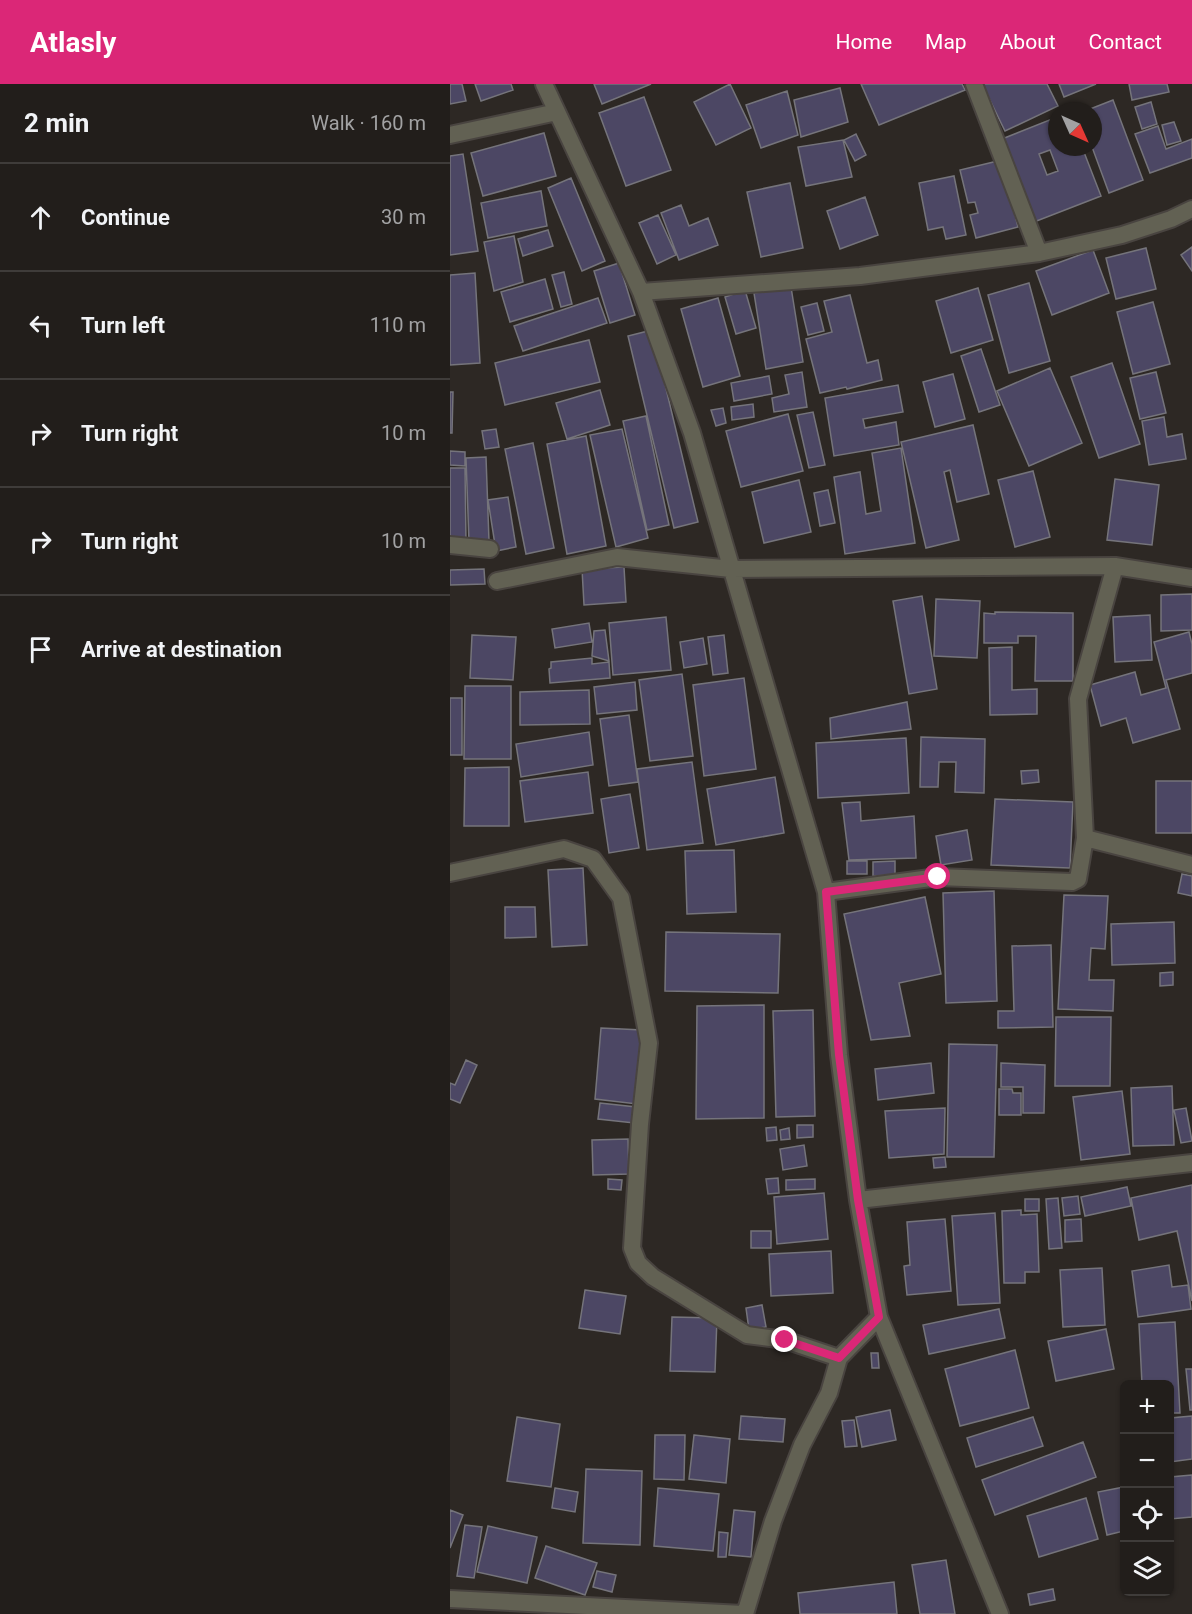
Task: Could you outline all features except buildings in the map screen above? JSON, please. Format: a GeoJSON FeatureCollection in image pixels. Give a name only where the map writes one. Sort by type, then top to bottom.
{"type":"FeatureCollection","features":[{"type":"Feature","properties":{"kind":"street"},"geometry":{"type":"LineString","coordinates":[[544,84],[641,292],[692,433],[826,892],[839,1055],[858,1200],[879,1317],[1000,1614]]}},
{"type":"Feature","properties":{"kind":"street"},"geometry":{"type":"LineString","coordinates":[[974,84],[1039,253]]}},
{"type":"Feature","properties":{"kind":"street"},"geometry":{"type":"LineString","coordinates":[[450,135],[557,112]]}},
{"type":"Feature","properties":{"kind":"street"},"geometry":{"type":"LineString","coordinates":[[641,292],[860,276],[1039,253],[1122,235],[1172,219],[1192,209]]}},
{"type":"Feature","properties":{"kind":"street"},"geometry":{"type":"LineString","coordinates":[[450,545],[490,549]]}},
{"type":"Feature","properties":{"kind":"street"},"geometry":{"type":"LineString","coordinates":[[497,581],[617,557],[731,569],[1115,566],[1192,578]]}},
{"type":"Feature","properties":{"kind":"street"},"geometry":{"type":"LineString","coordinates":[[826,892],[938,877],[1072,882],[1078,879],[1084,838],[1078,699],[1115,566]]}},
{"type":"Feature","properties":{"kind":"street"},"geometry":{"type":"LineString","coordinates":[[1084,838],[1192,865]]}},
{"type":"Feature","properties":{"kind":"street"},"geometry":{"type":"LineString","coordinates":[[450,873],[564,849],[593,859],[621,898],[649,1043],[640,1124],[632,1248],[638,1263],[653,1277],[747,1335],[785,1340],[839,1358]]}},
{"type":"Feature","properties":{"kind":"street"},"geometry":{"type":"LineString","coordinates":[[858,1200],[1192,1163]]}},
{"type":"Feature","properties":{"kind":"street"},"geometry":{"type":"LineString","coordinates":[[450,1599],[744,1614],[773,1521],[801,1445],[829,1393],[839,1358],[879,1317]]}},
{"type":"Feature","properties":{"kind":"route"},"geometry":{"type":"LineString","coordinates":[[785,1340],[839,1358],[879,1317],[858,1200],[839,1055],[826,892],[938,877]]}}]}
